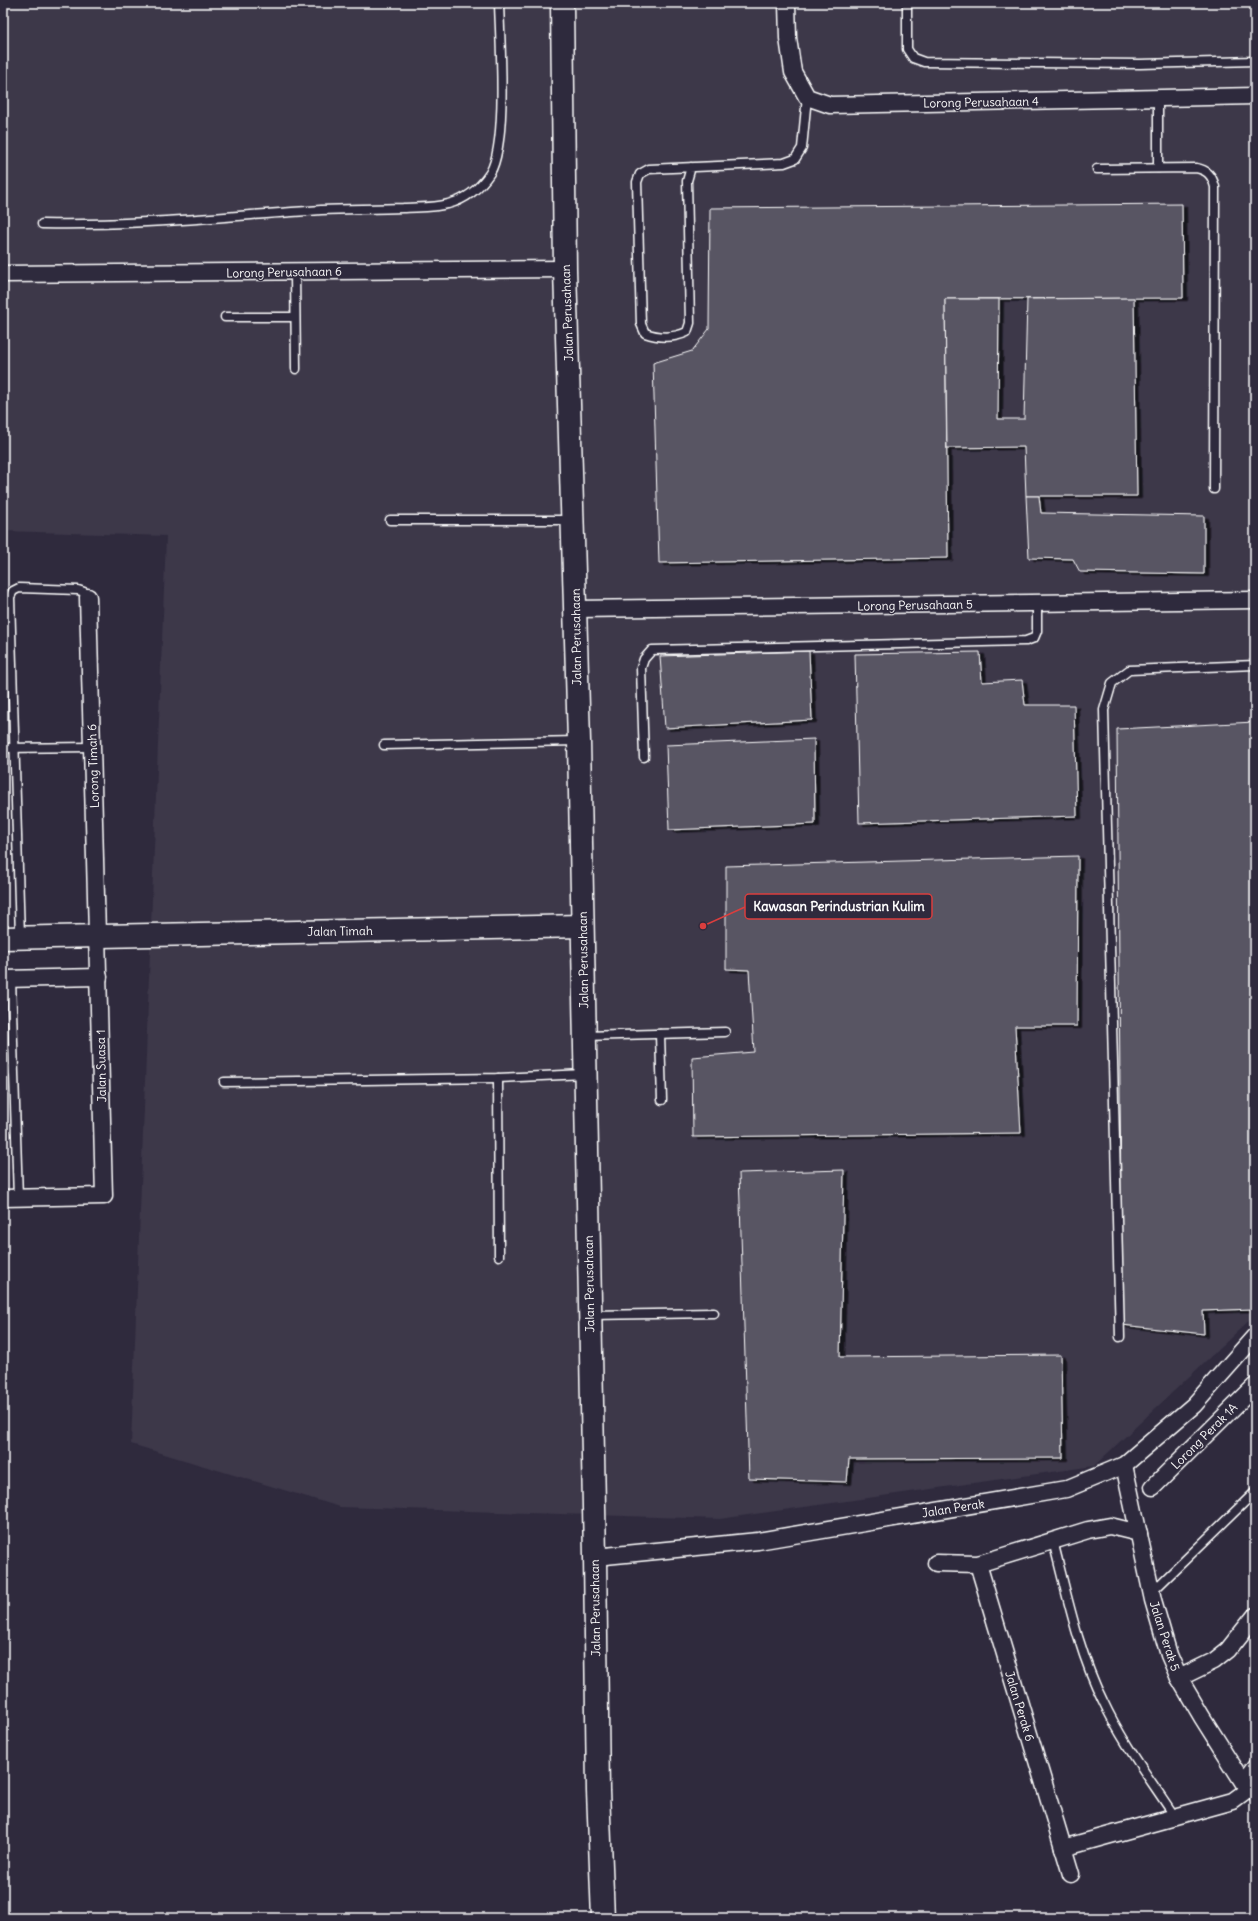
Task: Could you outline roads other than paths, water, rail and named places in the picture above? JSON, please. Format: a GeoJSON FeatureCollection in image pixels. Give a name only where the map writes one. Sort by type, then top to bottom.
{"type":"FeatureCollection","features":[{"type":"Feature","properties":{"kind":"main road","name":"Jalan Perusahaan"},"geometry":{"type":"LineString","coordinates":[[562,3],[565,269],[576,610],[595,1557],[598,1791],[603,1918]]}},
{"type":"Feature","properties":{"kind":"main road","name":"Jalan Timah"},"geometry":{"type":"LineString","coordinates":[[12,937],[582,926]]}},
{"type":"Feature","properties":{"kind":"street"},"geometry":{"type":"LineString","coordinates":[[787,3],[788,38],[793,72],[807,97]]}},
{"type":"Feature","properties":{"kind":"street","name":"Lorong Perusahaan 4"},"geometry":{"type":"LineString","coordinates":[[807,97],[830,105],[1255,96]]}},
{"type":"Feature","properties":{"kind":"street","name":"Lorong Perusahaan 6"},"geometry":{"type":"LineString","coordinates":[[3,274],[565,269]]}},
{"type":"Feature","properties":{"kind":"street","name":"Lorong Timah 6"},"geometry":{"type":"LineString","coordinates":[[88,596],[98,935]]}},
{"type":"Feature","properties":{"kind":"street","name":"Lorong Perusahaan 5"},"geometry":{"type":"LineString","coordinates":[[576,610],[1255,600]]}},
{"type":"Feature","properties":{"kind":"street","name":"Jalan Suasa 1"},"geometry":{"type":"LineString","coordinates":[[10,1198],[104,1196],[98,935]]}},
{"type":"Feature","properties":{"kind":"street"},"geometry":{"type":"LineString","coordinates":[[7,979],[99,977]]}},
{"type":"Feature","properties":{"kind":"street","name":"Jalan Perak"},"geometry":{"type":"LineString","coordinates":[[595,1557],[758,1540],[1066,1489],[1124,1465],[1194,1405],[1255,1336]]}},
{"type":"Feature","properties":{"kind":"street","name":"Lorong Perak 1A"},"geometry":{"type":"LineString","coordinates":[[1153,1487],[1255,1386]]}},
{"type":"Feature","properties":{"kind":"street","name":"Jalan Perak 5"},"geometry":{"type":"LineString","coordinates":[[1124,1465],[1152,1592],[1169,1655],[1179,1678],[1248,1789]]}},
{"type":"Feature","properties":{"kind":"street"},"geometry":{"type":"LineString","coordinates":[[936,1563],[978,1564],[1088,1530],[1110,1526],[1139,1532]]}},
{"type":"Feature","properties":{"kind":"street","name":"Jalan Perak 6"},"geometry":{"type":"LineString","coordinates":[[978,1564],[1071,1874]]}},
{"type":"Feature","properties":{"kind":"street"},"geometry":{"type":"LineString","coordinates":[[1179,1678],[1214,1661],[1228,1650],[1255,1616]]}},
{"type":"Feature","properties":{"kind":"street"},"geometry":{"type":"LineString","coordinates":[[1063,1848],[1233,1801],[1248,1789]]}},
{"type":"Feature","properties":{"kind":"lane"},"geometry":{"type":"LineString","coordinates":[[42,224],[92,225],[145,223],[322,210],[418,207],[448,204],[473,193],[490,172],[499,144],[501,95],[499,3]]}},
{"type":"Feature","properties":{"kind":"lane"},"geometry":{"type":"LineString","coordinates":[[906,3],[907,49],[913,58],[924,62],[1140,64],[1255,61]]}},
{"type":"Feature","properties":{"kind":"lane"},"geometry":{"type":"LineString","coordinates":[[691,167],[687,181],[690,323],[687,332],[679,336],[654,336],[645,333],[641,324],[637,182],[640,174],[649,169],[691,167],[784,163],[795,158],[802,148],[807,97]]}},
{"type":"Feature","properties":{"kind":"lane"},"geometry":{"type":"LineString","coordinates":[[1158,98],[1158,168]]}},
{"type":"Feature","properties":{"kind":"lane"},"geometry":{"type":"LineString","coordinates":[[1097,169],[1203,169],[1209,173],[1213,179],[1215,187],[1214,489]]}},
{"type":"Feature","properties":{"kind":"lane"},"geometry":{"type":"LineString","coordinates":[[295,272],[296,369]]}},
{"type":"Feature","properties":{"kind":"lane"},"geometry":{"type":"LineString","coordinates":[[225,317],[295,317]]}},
{"type":"Feature","properties":{"kind":"lane"},"geometry":{"type":"LineString","coordinates":[[390,520],[573,520]]}},
{"type":"Feature","properties":{"kind":"lane"},"geometry":{"type":"LineString","coordinates":[[12,937],[14,747],[10,597],[12,591],[19,588],[78,590],[84,592],[88,596]]}},
{"type":"Feature","properties":{"kind":"lane"},"geometry":{"type":"LineString","coordinates":[[644,757],[641,668],[644,659],[652,650],[1026,641],[1034,638],[1037,630],[1036,603]]}},
{"type":"Feature","properties":{"kind":"lane"},"geometry":{"type":"LineString","coordinates":[[1120,1337],[1104,710],[1112,683],[1129,670],[1255,665]]}},
{"type":"Feature","properties":{"kind":"lane"},"geometry":{"type":"LineString","coordinates":[[384,745],[579,741]]}},
{"type":"Feature","properties":{"kind":"lane"},"geometry":{"type":"LineString","coordinates":[[3,748],[92,747]]}},
{"type":"Feature","properties":{"kind":"lane"},"geometry":{"type":"LineString","coordinates":[[7,979],[10,1198]]}},
{"type":"Feature","properties":{"kind":"lane"},"geometry":{"type":"LineString","coordinates":[[584,1036],[725,1032]]}},
{"type":"Feature","properties":{"kind":"lane"},"geometry":{"type":"LineString","coordinates":[[660,1034],[662,1100]]}},
{"type":"Feature","properties":{"kind":"lane"},"geometry":{"type":"LineString","coordinates":[[224,1082],[498,1078],[585,1074]]}},
{"type":"Feature","properties":{"kind":"lane"},"geometry":{"type":"LineString","coordinates":[[498,1078],[499,1256]]}},
{"type":"Feature","properties":{"kind":"lane"},"geometry":{"type":"LineString","coordinates":[[590,1315],[714,1313]]}},
{"type":"Feature","properties":{"kind":"lane"},"geometry":{"type":"LineString","coordinates":[[1152,1592],[1255,1492]]}},
{"type":"Feature","properties":{"kind":"lane"},"geometry":{"type":"LineString","coordinates":[[1053,1542],[1081,1648],[1103,1701],[1136,1758],[1175,1817]]}},
{"type":"Feature","properties":{"kind":"lane"},"geometry":{"type":"LineString","coordinates":[[1248,1789],[1255,1762]]}},
{"type":"Feature","properties":{"kind":"place","name":"Kawasan Perindustrian Kulim"},"geometry":{"type":"Point","coordinates":[703,926]}}]}
